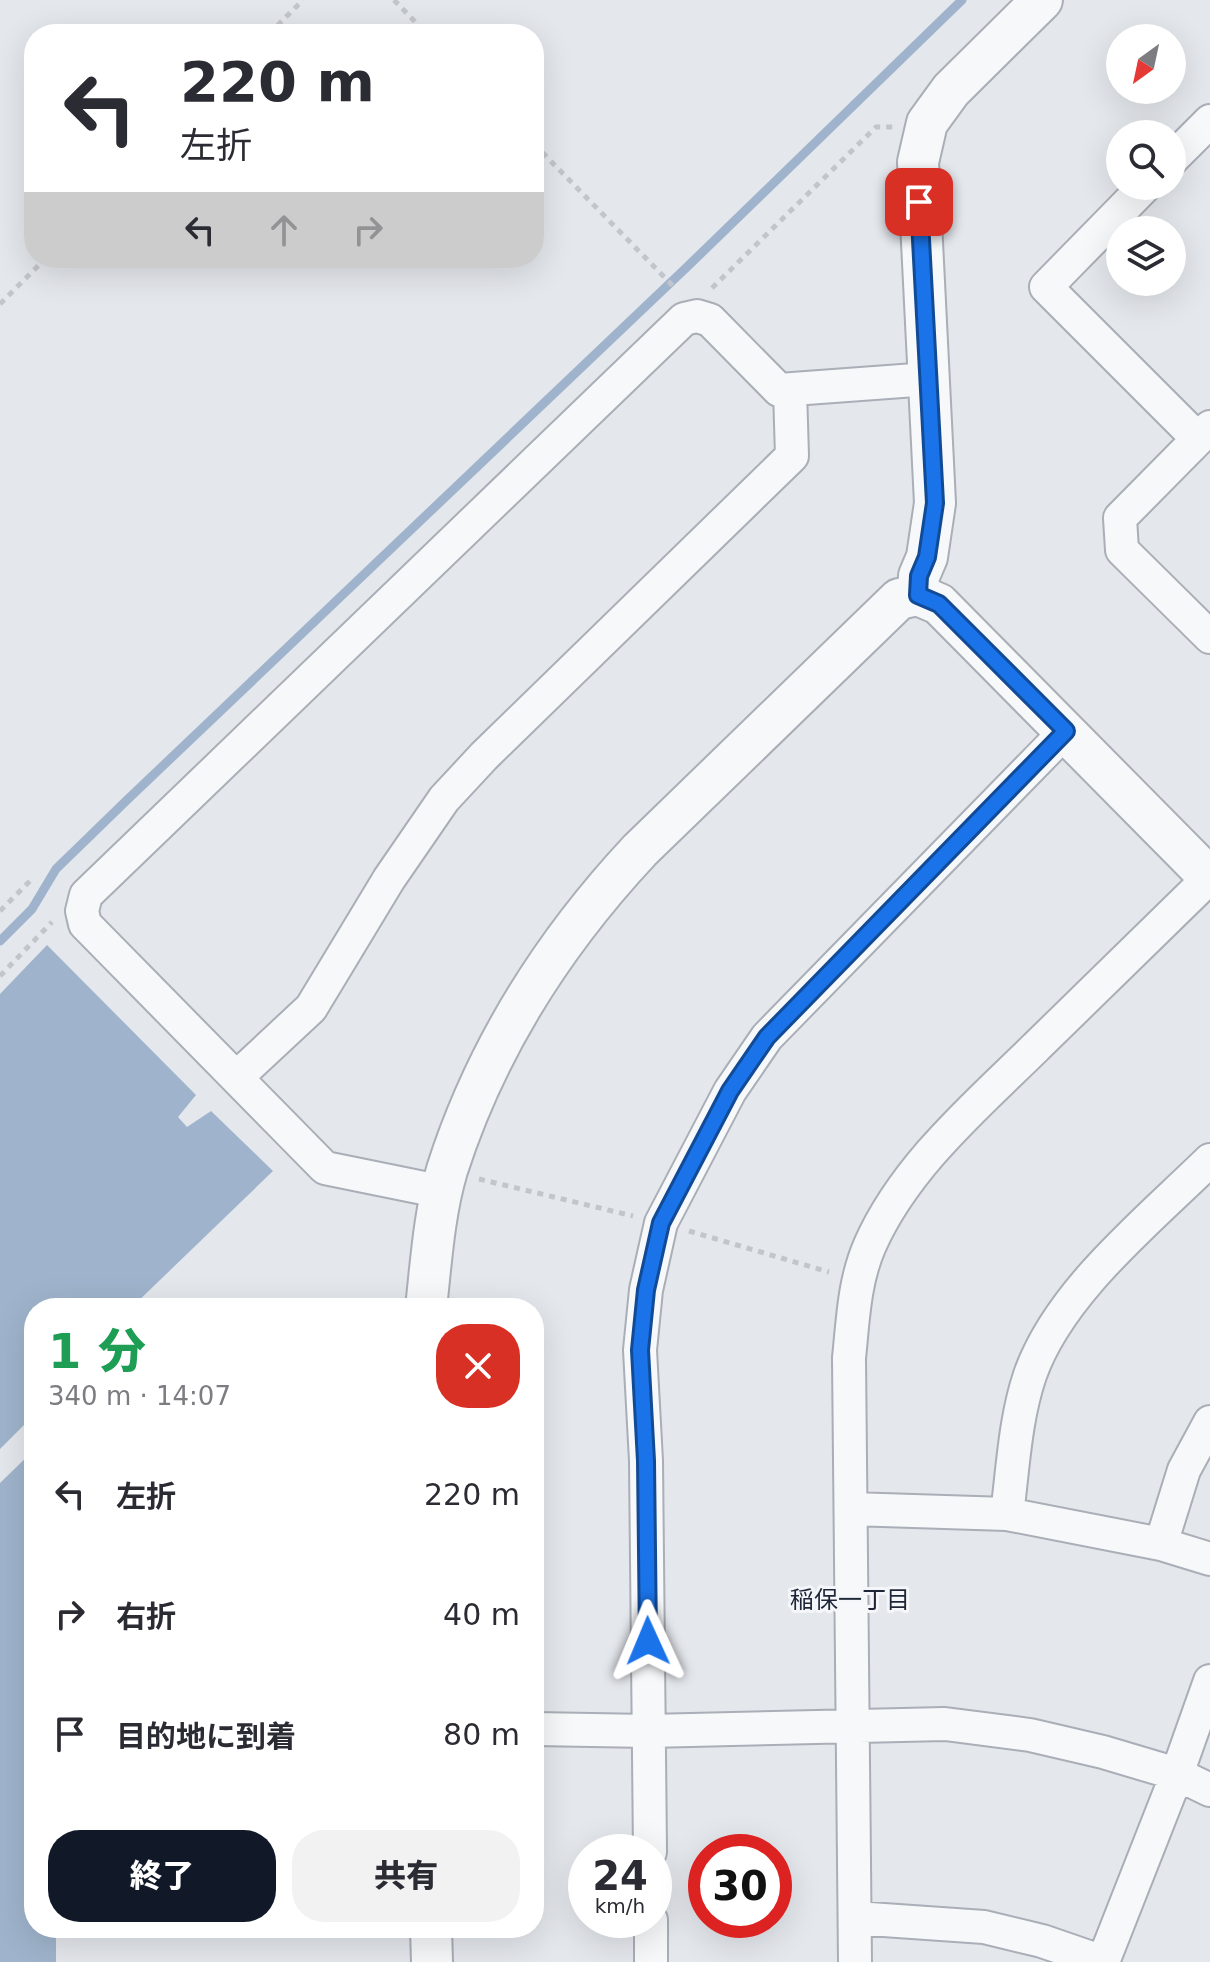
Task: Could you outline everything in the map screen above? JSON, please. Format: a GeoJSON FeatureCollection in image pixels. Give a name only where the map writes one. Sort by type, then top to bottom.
{"type":"FeatureCollection","features":[{"type":"Feature","properties":{"kind":"street"},"geometry":{"type":"LineString","coordinates":[[918,595],[919,576],[927,557],[935,503],[918,162],[927,123],[951,90],[1042,0]]}},
{"type":"Feature","properties":{"kind":"street"},"geometry":{"type":"LineString","coordinates":[[1186,145],[1210,121]]}},
{"type":"Feature","properties":{"kind":"street"},"geometry":{"type":"LineString","coordinates":[[1131,200],[1046,287],[1204,433],[1120,518],[1120,528],[1122,550],[1210,637]]}},
{"type":"Feature","properties":{"kind":"street"},"geometry":{"type":"LineString","coordinates":[[443,1192],[325,1168],[85,924],[82,911],[86,895],[684,319],[689,305],[710,320],[779,390],[929,379]]}},
{"type":"Feature","properties":{"kind":"street"},"geometry":{"type":"LineString","coordinates":[[237,1077],[311,1008],[389,879],[444,799],[484,756],[792,456],[790,390]]}},
{"type":"Feature","properties":{"kind":"street"},"geometry":{"type":"LineString","coordinates":[[427,1298],[447,1171],[479,1088],[510,1023],[545,966],[601,892],[640,850],[899,599],[918,595],[939,604],[1210,878],[967,1115],[917,1170],[889,1208],[870,1246],[858,1280],[849,1358],[855,1962]]}},
{"type":"Feature","properties":{"kind":"street"},"geometry":{"type":"LineString","coordinates":[[650,1834],[646,1461],[640,1350],[646,1290],[661,1223],[730,1091],[767,1037],[1066,731]]}},
{"type":"Feature","properties":{"kind":"street"},"geometry":{"type":"LineString","coordinates":[[1007,1514],[1022,1406],[1030,1374],[1049,1331],[1103,1266],[1210,1160]]}},
{"type":"Feature","properties":{"kind":"street"},"geometry":{"type":"LineString","coordinates":[[1161,1544],[1184,1470],[1210,1422]]}},
{"type":"Feature","properties":{"kind":"street"},"geometry":{"type":"LineString","coordinates":[[851,1509],[1007,1514],[1161,1544],[1210,1559]]}},
{"type":"Feature","properties":{"kind":"street"},"geometry":{"type":"LineString","coordinates":[[855,1918],[984,1927],[1042,1941],[1103,1962],[1210,1681]]}},
{"type":"Feature","properties":{"kind":"street"},"geometry":{"type":"LineString","coordinates":[[544,1729],[649,1731],[945,1724],[1030,1735],[1103,1752],[1177,1774],[1210,1790]]}},
{"type":"Feature","properties":{"kind":"street"},"geometry":{"type":"LineString","coordinates":[[431,1938],[432,1962]]}},
{"type":"Feature","properties":{"kind":"street"},"geometry":{"type":"LineString","coordinates":[[651,1938],[651,1962]]}},
{"type":"Feature","properties":{"kind":"path"},"geometry":{"type":"LineString","coordinates":[[279,24],[303,0]]}},
{"type":"Feature","properties":{"kind":"path"},"geometry":{"type":"LineString","coordinates":[[394,0],[417,24]]}},
{"type":"Feature","properties":{"kind":"path"},"geometry":{"type":"LineString","coordinates":[[544,154],[689,305],[711,289],[876,127],[897,127]]}},
{"type":"Feature","properties":{"kind":"path"},"geometry":{"type":"LineString","coordinates":[[0,304],[36,268]]}},
{"type":"Feature","properties":{"kind":"path"},"geometry":{"type":"LineString","coordinates":[[0,911],[34,877]]}},
{"type":"Feature","properties":{"kind":"path"},"geometry":{"type":"LineString","coordinates":[[0,976],[57,916]]}},
{"type":"Feature","properties":{"kind":"water"},"geometry":{"type":"Polygon","coordinates":[[[47,945],[196,1095],[178,1117],[187,1127],[211,1111],[273,1171],[141,1298],[24,1298],[24,1425],[0,1449],[0,994],[47,945]]]}},
{"type":"Feature","properties":{"kind":"water"},"geometry":{"type":"Polygon","coordinates":[[[24,1460],[24,1938],[56,1938],[56,1962],[0,1962],[0,1483],[24,1460]]]}},
{"type":"Feature","properties":{"kind":"waterway"},"geometry":{"type":"LineString","coordinates":[[0,941],[32,909],[56,869],[962,0]]}},
{"type":"Feature","properties":{"kind":"district","name":"稲保一丁目"},"geometry":{"type":"Point","coordinates":[850,1600]}},
{"type":"Feature","properties":{"kind":"route"},"geometry":{"type":"LineString","coordinates":[[648,1641],[646,1461],[640,1350],[646,1290],[661,1223],[730,1091],[767,1037],[1066,731],[939,604],[918,595],[919,576],[927,557],[935,503],[919,202]]}}]}
